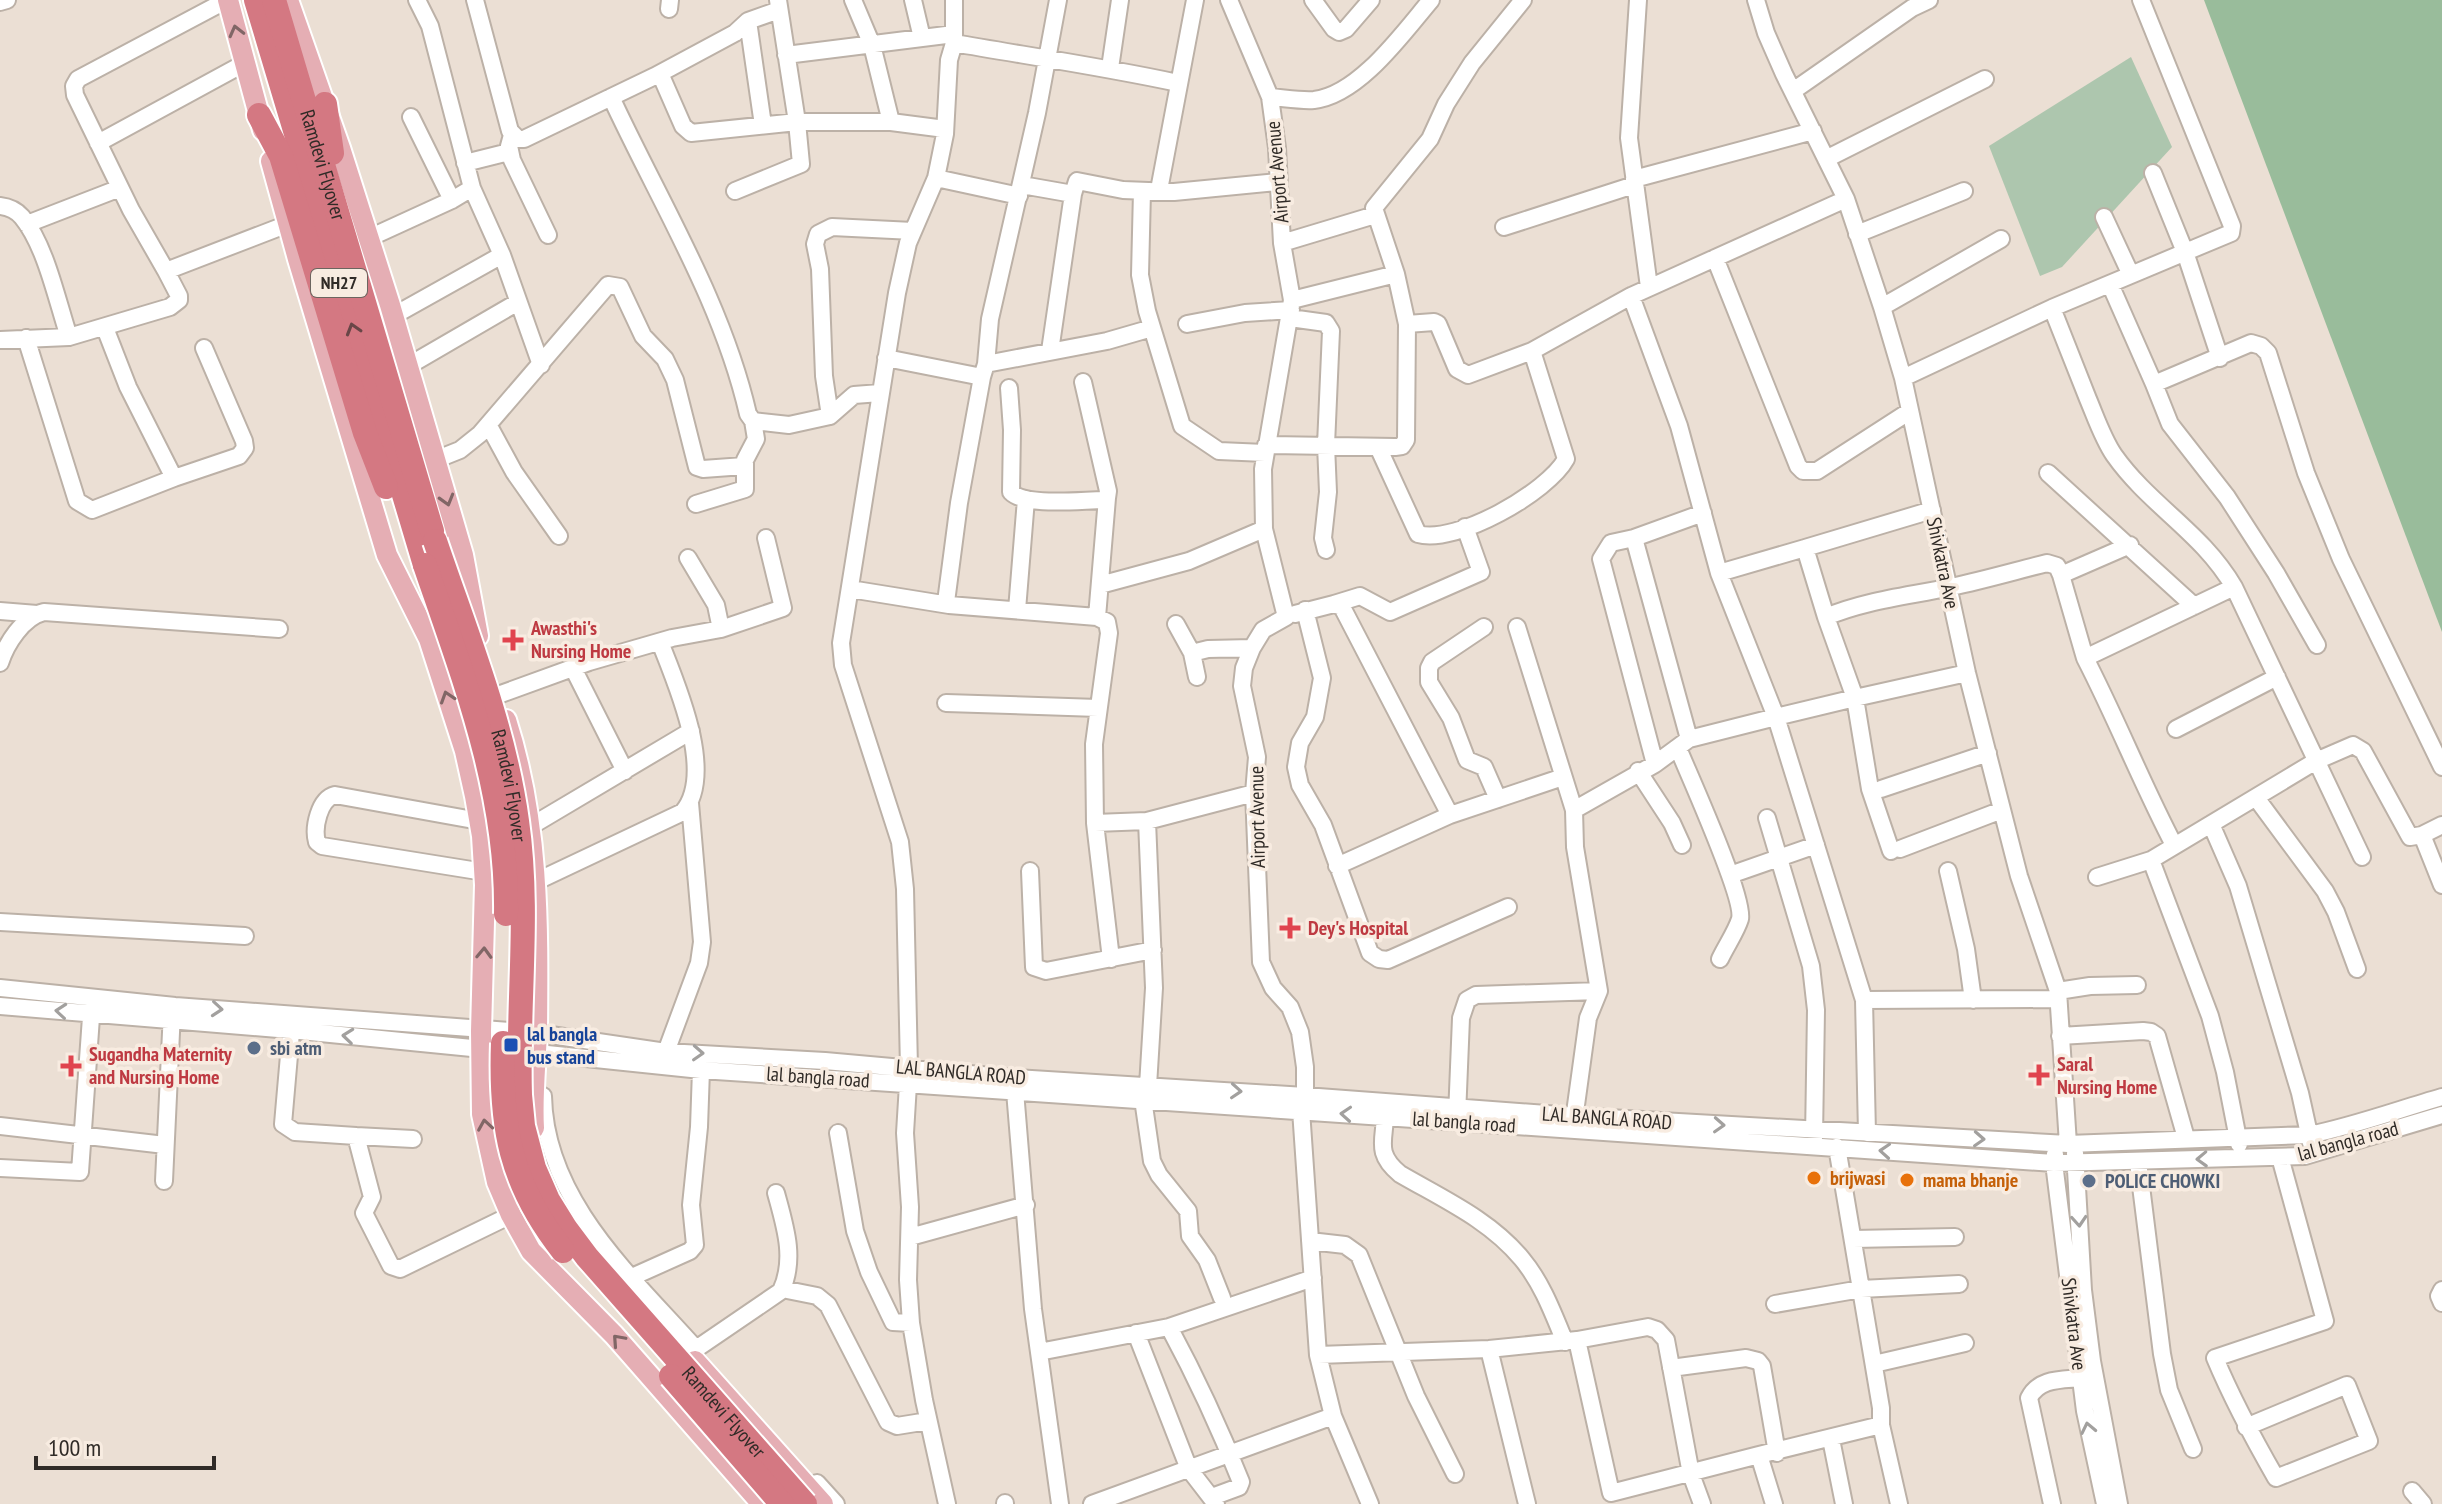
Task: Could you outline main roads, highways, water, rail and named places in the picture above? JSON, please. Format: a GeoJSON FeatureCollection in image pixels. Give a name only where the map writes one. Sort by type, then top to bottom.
{"type":"FeatureCollection","features":[{"type":"Feature","properties":{"kind":"highway","name":"Ramdevi Flyover"},"geometry":{"type":"LineString","coordinates":[[256,0],[425,565],[484,744],[502,829],[506,896],[503,1096],[509,1146],[521,1183],[538,1216],[582,1275],[782,1504]]}},
{"type":"Feature","properties":{"kind":"highway","name":"Ramdevi Flyover"},"geometry":{"type":"LineString","coordinates":[[288,1],[435,541],[497,725],[518,822],[522,877],[520,1083],[523,1126],[534,1168],[554,1210],[587,1257],[805,1504]]}},
{"type":"Feature","properties":{"kind":"highway"},"geometry":{"type":"LineString","coordinates":[[325,104],[332,152],[410,418],[435,541]]}},
{"type":"Feature","properties":{"kind":"highway"},"geometry":{"type":"LineString","coordinates":[[259,115],[281,156],[365,433],[392,500],[425,565]]}},
{"type":"Feature","properties":{"kind":"main road"},"geometry":{"type":"LineString","coordinates":[[228,0],[288,224],[387,555],[429,639],[465,751],[479,821],[484,872],[482,1114],[497,1182],[531,1251],[614,1335],[762,1504]]}},
{"type":"Feature","properties":{"kind":"main road"},"geometry":{"type":"LineString","coordinates":[[288,1],[325,104],[393,316],[463,555],[474,624],[517,753],[531,826],[535,882],[538,1046],[533,1103],[534,1134],[544,1169],[566,1216],[823,1504]]}},
{"type":"Feature","properties":{"kind":"place","name":"Awasthi's Nursing Home"},"geometry":{"type":"Point","coordinates":[513,640]}},
{"type":"Feature","properties":{"kind":"place","name":"Dey's Hospital"},"geometry":{"type":"Point","coordinates":[1290,928]}},
{"type":"Feature","properties":{"kind":"place","name":"lal bangla bus stand"},"geometry":{"type":"Point","coordinates":[511,1045]}},
{"type":"Feature","properties":{"kind":"place","name":"sbi atm"},"geometry":{"type":"Point","coordinates":[254,1048]}},
{"type":"Feature","properties":{"kind":"place","name":"Sugandha Maternity and Nursing Home"},"geometry":{"type":"Point","coordinates":[71,1066]}},
{"type":"Feature","properties":{"kind":"place","name":"Saral Nursing Home"},"geometry":{"type":"Point","coordinates":[2039,1075]}},
{"type":"Feature","properties":{"kind":"place","name":"brijwasi"},"geometry":{"type":"Point","coordinates":[1814,1178]}},
{"type":"Feature","properties":{"kind":"place","name":"mama bhanje"},"geometry":{"type":"Point","coordinates":[1907,1180]}},
{"type":"Feature","properties":{"kind":"place","name":"POLICE CHOWKI"},"geometry":{"type":"Point","coordinates":[2089,1181]}}]}
